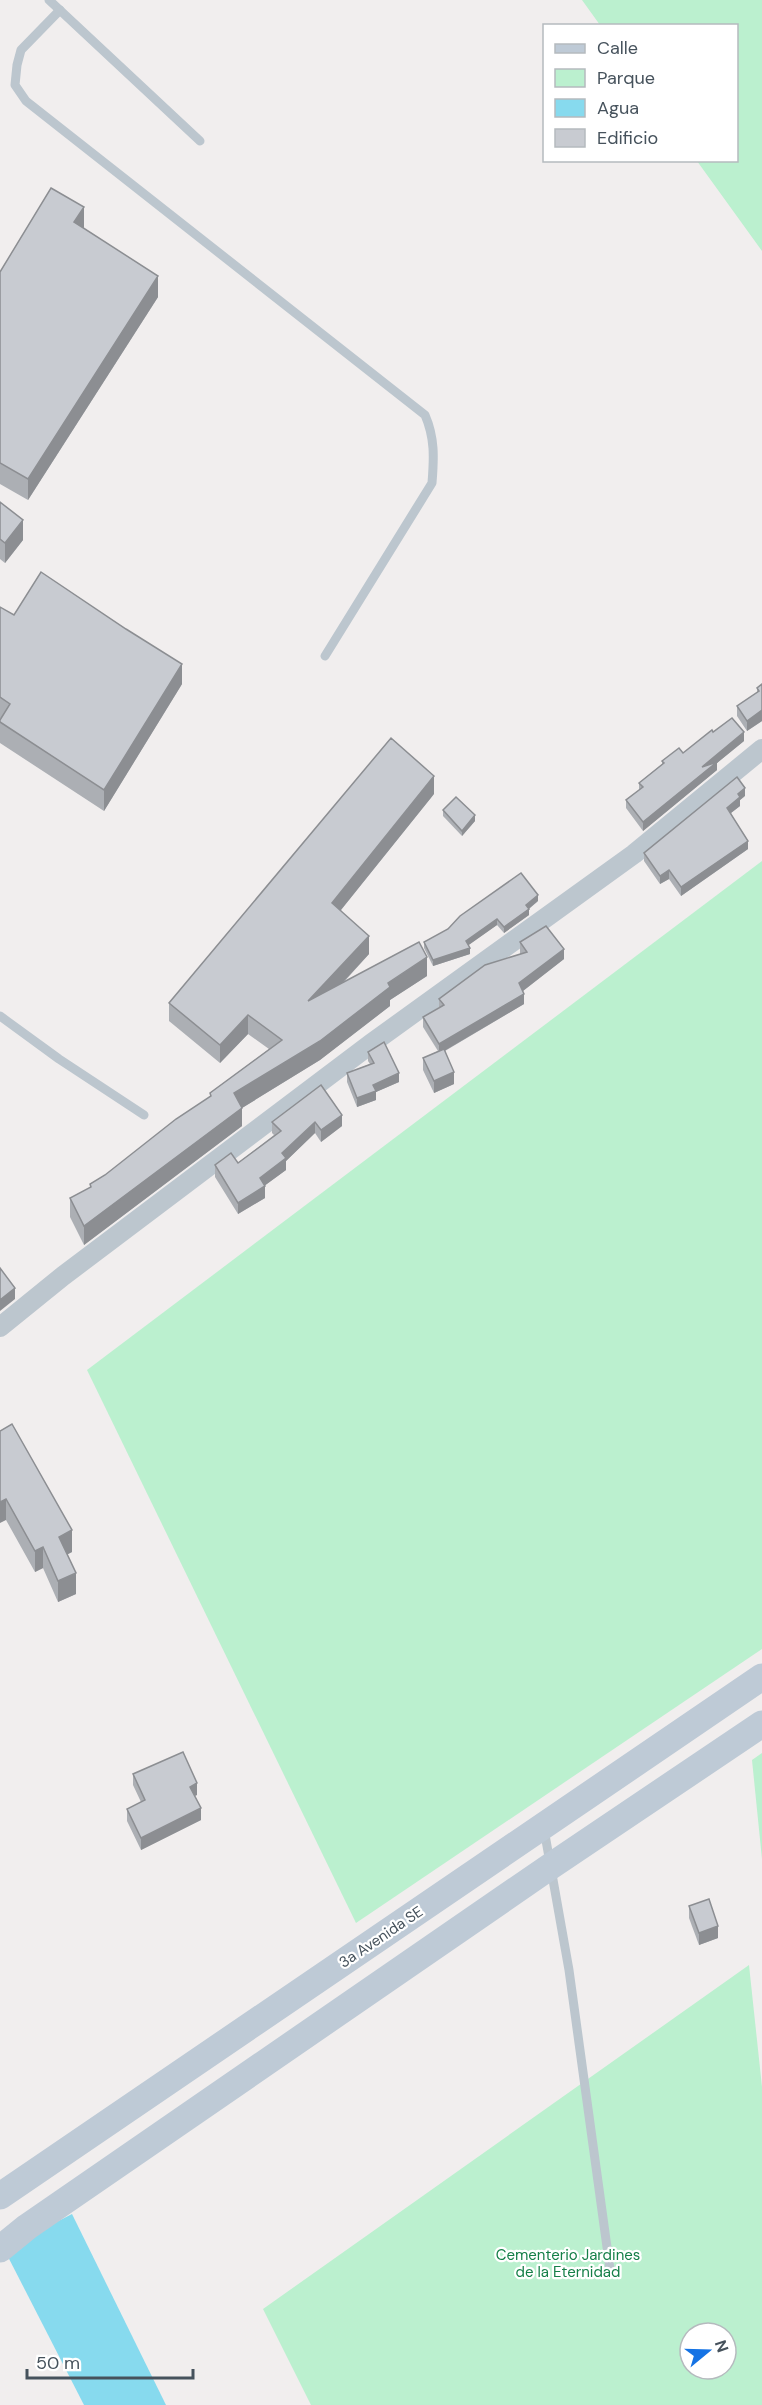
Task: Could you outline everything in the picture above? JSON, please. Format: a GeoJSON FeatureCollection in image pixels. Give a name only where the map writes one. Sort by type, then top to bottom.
{"type":"FeatureCollection","features":[{"type":"Feature","properties":{"kind":"street"},"geometry":{"type":"LineString","coordinates":[[0,1327],[63,1276],[372,1043],[634,854],[762,749]]}},
{"type":"Feature","properties":{"kind":"street","name":"3a Avenida SE"},"geometry":{"type":"LineString","coordinates":[[0,2196],[762,1677]]}},
{"type":"Feature","properties":{"kind":"street"},"geometry":{"type":"LineString","coordinates":[[0,2248],[27,2227],[551,1866],[762,1724]]}},
{"type":"Feature","properties":{"kind":"lane"},"geometry":{"type":"LineString","coordinates":[[49,0],[200,141]]}},
{"type":"Feature","properties":{"kind":"lane"},"geometry":{"type":"LineString","coordinates":[[60,10],[21,50],[15,85],[26,101],[425,415],[432,431],[435,453],[432,483],[325,656]]}},
{"type":"Feature","properties":{"kind":"lane"},"geometry":{"type":"LineString","coordinates":[[0,1016],[59,1059],[144,1115]]}},
{"type":"Feature","properties":{"kind":"lane"},"geometry":{"type":"LineString","coordinates":[[544,1827],[569,1970],[610,2269]]}},
{"type":"Feature","properties":{"kind":"green space"},"geometry":{"type":"Polygon","coordinates":[[[582,0],[762,0],[762,251],[698,162],[738,162],[738,24],[599,24],[582,0]]]}},
{"type":"Feature","properties":{"kind":"green space"},"geometry":{"type":"Polygon","coordinates":[[[762,861],[762,1649],[356,1923],[87,1370],[762,861]]]}},
{"type":"Feature","properties":{"kind":"green space"},"geometry":{"type":"Polygon","coordinates":[[[762,1753],[762,1859],[752,1760],[762,1753]]]}},
{"type":"Feature","properties":{"kind":"green space","name":"Cementerio Jardines de la Eternidad"},"geometry":{"type":"Polygon","coordinates":[[[749,1965],[762,2087],[762,2405],[311,2405],[263,2309],[749,1965]]]}},
{"type":"Feature","properties":{"kind":"water"},"geometry":{"type":"Polygon","coordinates":[[[72,2214],[166,2405],[84,2405],[4,2249],[72,2214]]]}},
{"type":"Feature","properties":{"kind":"building"},"geometry":{"type":"Polygon","coordinates":[[[51,188],[84,207],[74,222],[158,276],[28,479],[0,463],[0,272],[51,188]]]}},
{"type":"Feature","properties":{"kind":"building"},"geometry":{"type":"Polygon","coordinates":[[[0,502],[23,520],[5,543],[0,539],[0,502]]]}},
{"type":"Feature","properties":{"kind":"building"},"geometry":{"type":"Polygon","coordinates":[[[41,572],[182,664],[104,790],[0,722],[10,704],[0,697],[0,607],[14,615],[41,572]]]}},
{"type":"Feature","properties":{"kind":"building"},"geometry":{"type":"Polygon","coordinates":[[[762,684],[762,710],[747,721],[737,706],[759,691],[757,688],[762,684]]]}},
{"type":"Feature","properties":{"kind":"building"},"geometry":{"type":"Polygon","coordinates":[[[732,718],[744,732],[702,767],[717,762],[643,822],[626,800],[643,787],[639,783],[679,748],[683,753],[712,730],[713,732],[732,718]]]}},
{"type":"Feature","properties":{"kind":"building"},"geometry":{"type":"Polygon","coordinates":[[[391,738],[434,776],[332,903],[369,936],[308,1001],[419,942],[427,957],[388,983],[390,987],[320,1041],[234,1093],[242,1108],[84,1226],[70,1198],[91,1187],[90,1184],[105,1175],[176,1119],[211,1096],[210,1093],[282,1040],[248,1015],[220,1045],[169,1003],[391,738]]]}},
{"type":"Feature","properties":{"kind":"building"},"geometry":{"type":"Polygon","coordinates":[[[737,777],[745,788],[738,794],[740,797],[727,808],[748,841],[681,887],[669,870],[660,876],[644,853],[737,777]]]}},
{"type":"Feature","properties":{"kind":"building"},"geometry":{"type":"Polygon","coordinates":[[[456,797],[475,815],[462,831],[443,810],[456,797]]]}},
{"type":"Feature","properties":{"kind":"building"},"geometry":{"type":"Polygon","coordinates":[[[521,873],[538,895],[526,905],[529,909],[504,927],[497,919],[466,941],[470,948],[433,960],[424,942],[448,929],[460,916],[521,873]]]}},
{"type":"Feature","properties":{"kind":"building"},"geometry":{"type":"Polygon","coordinates":[[[546,926],[564,949],[519,983],[524,994],[439,1044],[423,1017],[444,1005],[439,999],[485,965],[527,952],[520,942],[546,926]]]}},
{"type":"Feature","properties":{"kind":"building"},"geometry":{"type":"Polygon","coordinates":[[[384,1042],[399,1073],[373,1085],[376,1091],[357,1098],[347,1073],[374,1063],[368,1052],[384,1042]]]}},
{"type":"Feature","properties":{"kind":"building"},"geometry":{"type":"Polygon","coordinates":[[[444,1049],[454,1072],[434,1081],[423,1058],[444,1049]]]}},
{"type":"Feature","properties":{"kind":"building"},"geometry":{"type":"Polygon","coordinates":[[[321,1085],[342,1115],[321,1130],[315,1122],[282,1153],[286,1158],[260,1178],[265,1186],[238,1203],[215,1165],[231,1153],[238,1163],[281,1131],[272,1122],[321,1085]]]}},
{"type":"Feature","properties":{"kind":"building"},"geometry":{"type":"Polygon","coordinates":[[[0,1268],[15,1288],[0,1300],[0,1268]]]}},
{"type":"Feature","properties":{"kind":"building"},"geometry":{"type":"Polygon","coordinates":[[[12,1424],[72,1530],[59,1537],[76,1573],[58,1581],[43,1547],[35,1551],[6,1499],[0,1502],[0,1431],[12,1424]]]}},
{"type":"Feature","properties":{"kind":"building"},"geometry":{"type":"Polygon","coordinates":[[[183,1752],[197,1783],[190,1787],[201,1808],[141,1838],[127,1809],[145,1800],[133,1774],[183,1752]]]}},
{"type":"Feature","properties":{"kind":"building"},"geometry":{"type":"Polygon","coordinates":[[[709,1899],[718,1926],[699,1933],[689,1906],[709,1899]]]}}]}
